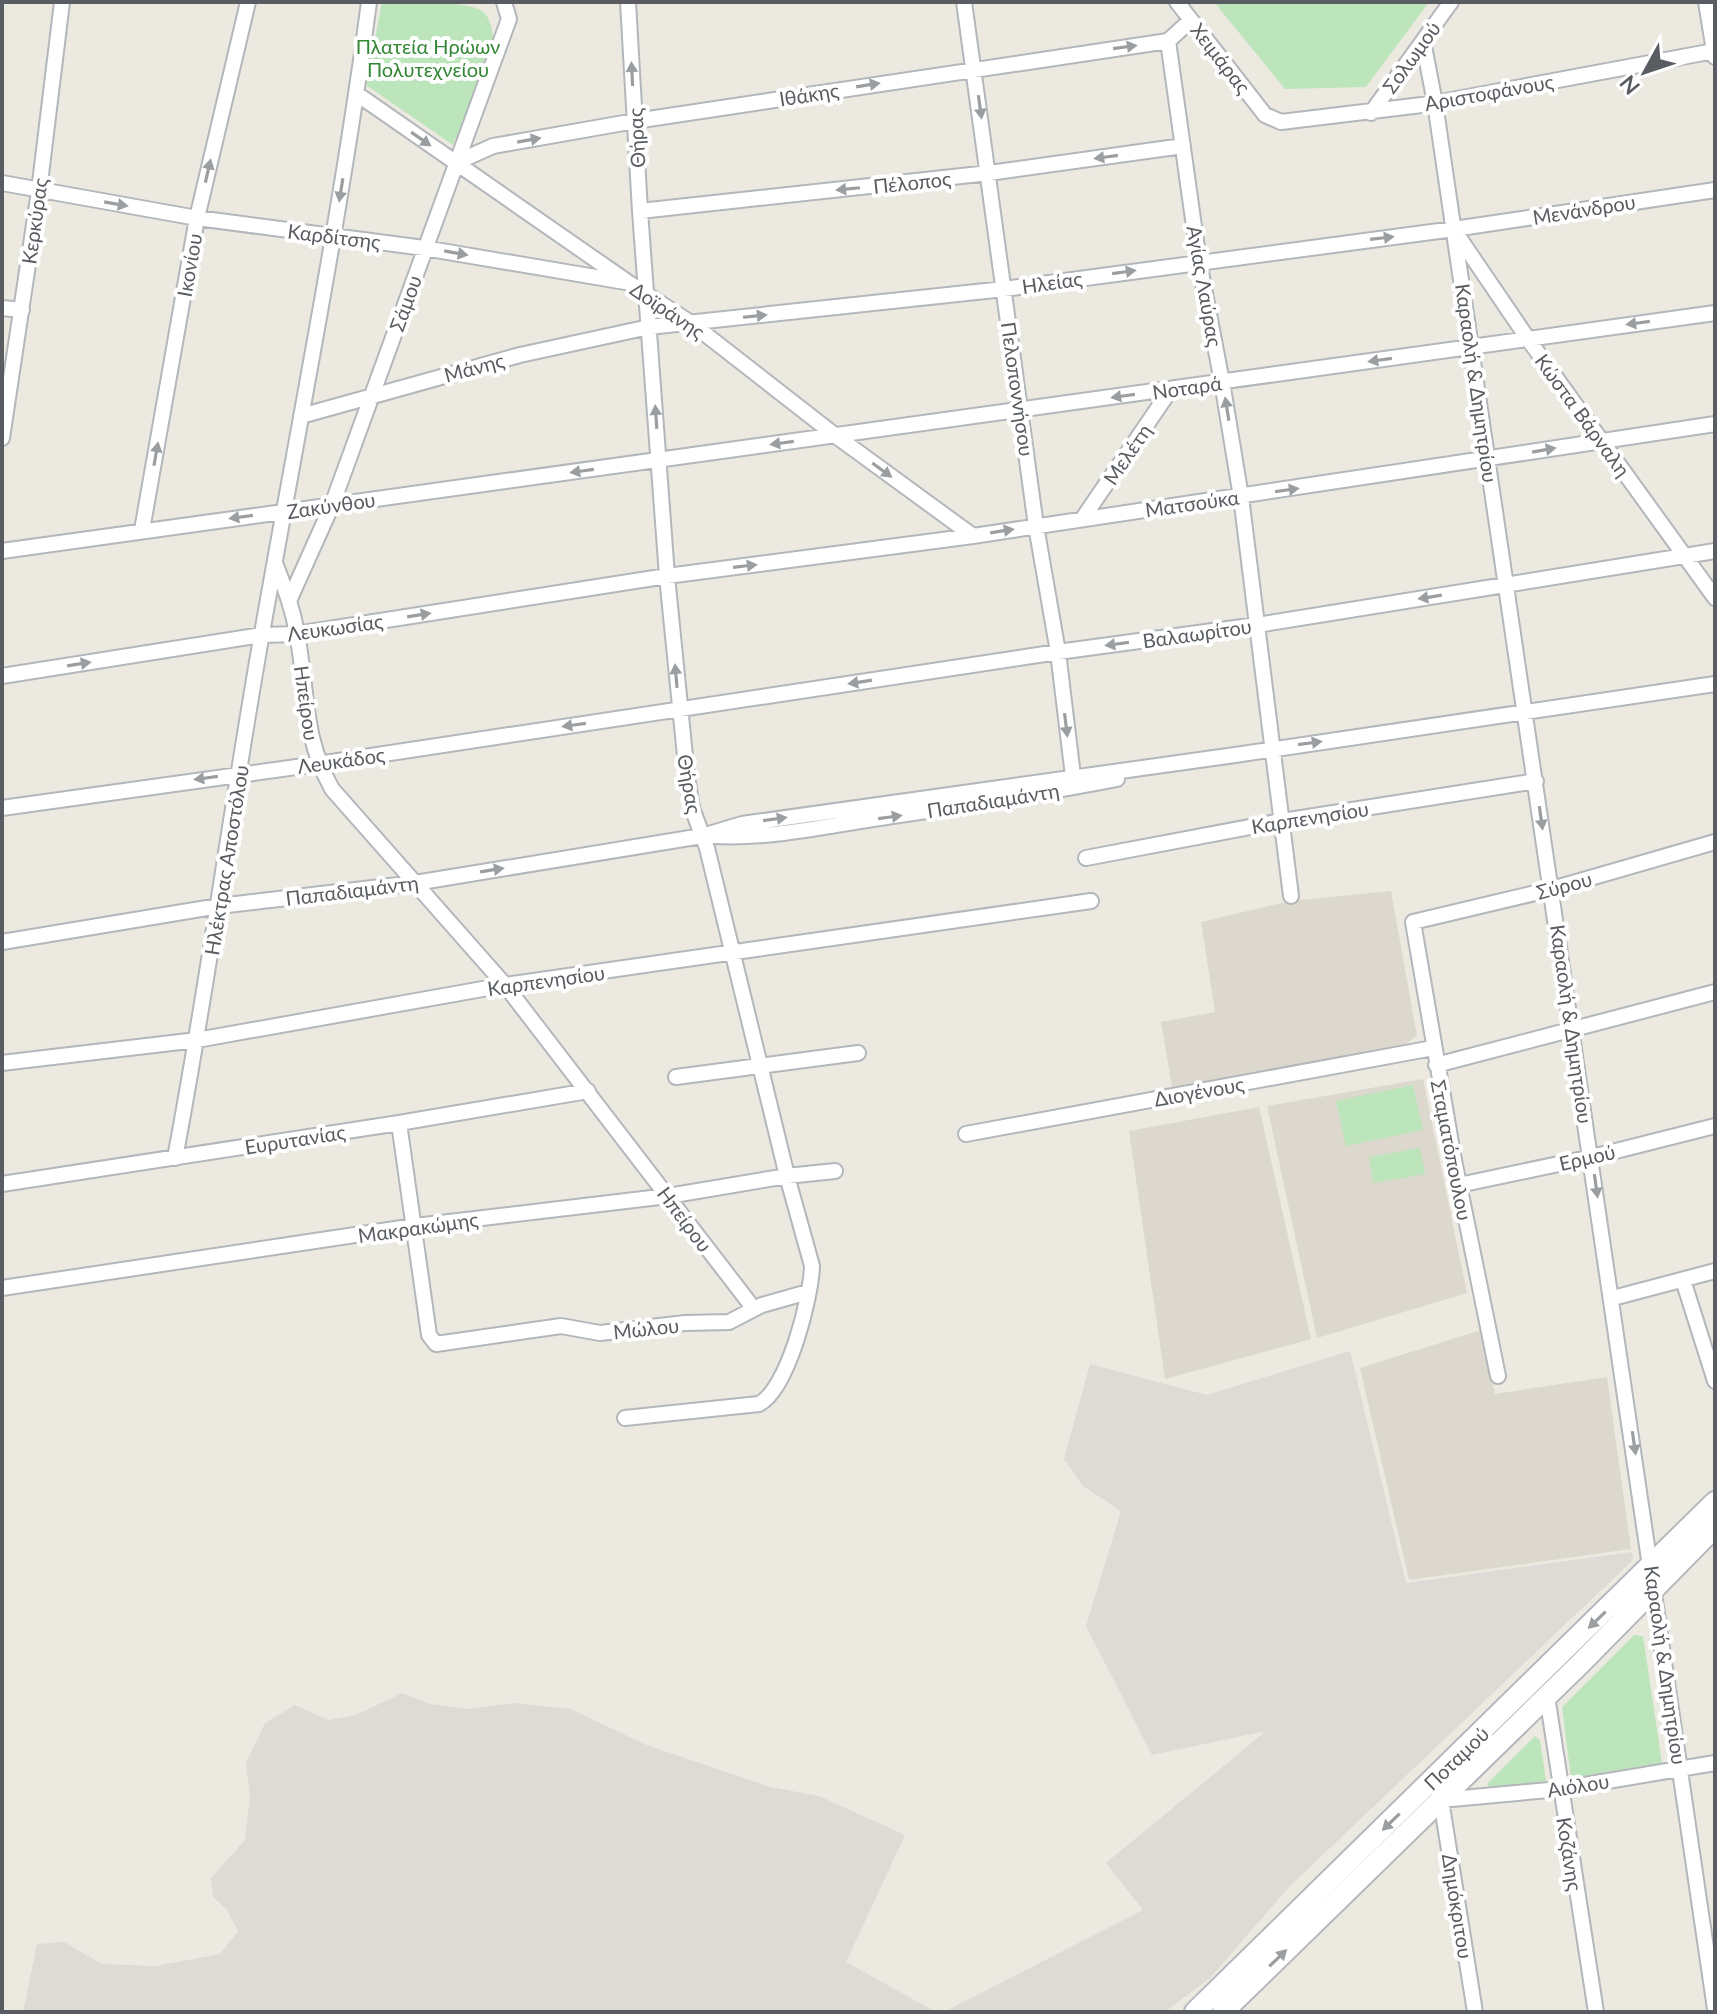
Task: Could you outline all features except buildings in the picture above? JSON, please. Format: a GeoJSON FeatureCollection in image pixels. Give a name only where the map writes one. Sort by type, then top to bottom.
{"type":"FeatureCollection","features":[{"type":"Feature","properties":{"kind":"street","name":"Κερκύρας"},"geometry":{"type":"LineString","coordinates":[[2,438],[39,191],[62,2]]}},
{"type":"Feature","properties":{"kind":"street","name":"Ικονίου"},"geometry":{"type":"LineString","coordinates":[[142,530],[197,218],[248,2]]}},
{"type":"Feature","properties":{"kind":"street"},"geometry":{"type":"LineString","coordinates":[[275,563],[334,236],[369,2]]}},
{"type":"Feature","properties":{"kind":"street","name":"Σάμου"},"geometry":{"type":"LineString","coordinates":[[289,601],[332,505],[509,19],[504,2]]}},
{"type":"Feature","properties":{"kind":"street","name":"Θήρας"},"geometry":{"type":"LineString","coordinates":[[625,1418],[759,1404],[766,1400],[778,1384],[792,1348],[812,1266],[702,836],[692,808],[679,710],[667,576],[628,2]]}},
{"type":"Feature","properties":{"kind":"street","name":"Πελοποννήσου"},"geometry":{"type":"LineString","coordinates":[[964,2],[1036,526],[1058,652],[1073,776]]}},
{"type":"Feature","properties":{"kind":"street","name":"Χειμάρας"},"geometry":{"type":"LineString","coordinates":[[1177,2],[1265,115]]}},
{"type":"Feature","properties":{"kind":"street","name":"Σολωμού"},"geometry":{"type":"LineString","coordinates":[[1371,113],[1451,2]]}},
{"type":"Feature","properties":{"kind":"street"},"geometry":{"type":"LineString","coordinates":[[1711,3],[1715,57]]}},
{"type":"Feature","properties":{"kind":"street"},"geometry":{"type":"LineString","coordinates":[[1168,41],[1191,20]]}},
{"type":"Feature","properties":{"kind":"street","name":"Ιθάκης"},"geometry":{"type":"LineString","coordinates":[[455,163],[493,146],[635,121],[1168,41]]}},
{"type":"Feature","properties":{"kind":"street","name":"Αγίας Λαύρας"},"geometry":{"type":"LineString","coordinates":[[1168,41],[1199,262],[1241,497],[1291,896]]}},
{"type":"Feature","properties":{"kind":"street","name":"Καραολή & Δημητρίου"},"geometry":{"type":"LineString","coordinates":[[1423,41],[1435,103],[1613,1298],[1715,2009]]}},
{"type":"Feature","properties":{"kind":"street","name":"Αριστοφάνους"},"geometry":{"type":"LineString","coordinates":[[1265,115],[1291,123],[1371,113],[1714,51]]}},
{"type":"Feature","properties":{"kind":"street","name":"Δοϊράνης"},"geometry":{"type":"LineString","coordinates":[[357,94],[691,323],[836,436],[973,536]]}},
{"type":"Feature","properties":{"kind":"street","name":"Πέλοπος"},"geometry":{"type":"LineString","coordinates":[[640,211],[989,173],[1183,146]]}},
{"type":"Feature","properties":{"kind":"street","name":"Καρδίτσης"},"geometry":{"type":"LineString","coordinates":[[2,183],[197,218],[424,248],[629,283]]}},
{"type":"Feature","properties":{"kind":"street","name":"Μενάνδρου"},"geometry":{"type":"LineString","coordinates":[[1454,229],[1715,190]]}},
{"type":"Feature","properties":{"kind":"street","name":"Ηλείας"},"geometry":{"type":"LineString","coordinates":[[649,327],[1004,289],[1454,229]]}},
{"type":"Feature","properties":{"kind":"street","name":"Κώστα Βάρναλη"},"geometry":{"type":"LineString","coordinates":[[1454,229],[1528,339],[1715,598]]}},
{"type":"Feature","properties":{"kind":"street"},"geometry":{"type":"LineString","coordinates":[[2,308],[22,310]]}},
{"type":"Feature","properties":{"kind":"street","name":"Νοταρά"},"geometry":{"type":"LineString","coordinates":[[659,461],[1715,313]]}},
{"type":"Feature","properties":{"kind":"street","name":"Μάνης"},"geometry":{"type":"LineString","coordinates":[[301,416],[520,355],[649,327]]}},
{"type":"Feature","properties":{"kind":"street","name":"Μελέτη"},"geometry":{"type":"LineString","coordinates":[[1083,518],[1171,389]]}},
{"type":"Feature","properties":{"kind":"street","name":"Ματσούκα"},"geometry":{"type":"LineString","coordinates":[[667,576],[973,536],[1715,424]]}},
{"type":"Feature","properties":{"kind":"street","name":"Ζακύνθου"},"geometry":{"type":"LineString","coordinates":[[2,551],[659,461]]}},
{"type":"Feature","properties":{"kind":"street","name":"Βαλαωρίτου"},"geometry":{"type":"LineString","coordinates":[[679,710],[1257,625],[1715,551]]}},
{"type":"Feature","properties":{"kind":"street","name":"Ηπείρου"},"geometry":{"type":"LineString","coordinates":[[275,563],[297,634],[311,742],[318,764],[332,789],[505,985],[754,1309]]}},
{"type":"Feature","properties":{"kind":"street","name":"Ηλέκτρας Αποστόλου"},"geometry":{"type":"LineString","coordinates":[[175,1158],[275,563]]}},
{"type":"Feature","properties":{"kind":"street","name":"Λευκωσίας"},"geometry":{"type":"LineString","coordinates":[[2,676],[667,576]]}},
{"type":"Feature","properties":{"kind":"street","name":"Παπαδιαμάντη"},"geometry":{"type":"LineString","coordinates":[[702,836],[743,838],[983,803],[1274,748],[1715,684]]}},
{"type":"Feature","properties":{"kind":"street","name":"Λeυκάδος"},"geometry":{"type":"LineString","coordinates":[[2,808],[679,710]]}},
{"type":"Feature","properties":{"kind":"street","name":"Παπαδιαμάντη"},"geometry":{"type":"LineString","coordinates":[[2,942],[219,906],[415,883],[702,836],[742,824],[1235,755]]}},
{"type":"Feature","properties":{"kind":"street","name":"Καρπενησίου"},"geometry":{"type":"LineString","coordinates":[[1086,858],[1283,820],[1536,781]]}},
{"type":"Feature","properties":{"kind":"street","name":"Σύρου"},"geometry":{"type":"LineString","coordinates":[[1413,922],[1552,889],[1715,842]]}},
{"type":"Feature","properties":{"kind":"street","name":"Καρπενησίου"},"geometry":{"type":"LineString","coordinates":[[2,1063],[197,1040],[505,985],[1091,901]]}},
{"type":"Feature","properties":{"kind":"street","name":"Σταματόπουλου"},"geometry":{"type":"LineString","coordinates":[[1413,922],[1436,1065],[1498,1376]]}},
{"type":"Feature","properties":{"kind":"street"},"geometry":{"type":"LineString","coordinates":[[1436,1065],[1715,992]]}},
{"type":"Feature","properties":{"kind":"street","name":"Διογένους"},"geometry":{"type":"LineString","coordinates":[[966,1134],[1433,1048]]}},
{"type":"Feature","properties":{"kind":"street"},"geometry":{"type":"LineString","coordinates":[[676,1077],[858,1053]]}},
{"type":"Feature","properties":{"kind":"street","name":"Ευρυτανίας"},"geometry":{"type":"LineString","coordinates":[[2,1184],[588,1091]]}},
{"type":"Feature","properties":{"kind":"street"},"geometry":{"type":"LineString","coordinates":[[399,1123],[415,1226]]}},
{"type":"Feature","properties":{"kind":"street","name":"Ερμού"},"geometry":{"type":"LineString","coordinates":[[1459,1185],[1592,1157],[1715,1126]]}},
{"type":"Feature","properties":{"kind":"street","name":"Μακρακώμης"},"geometry":{"type":"LineString","coordinates":[[2,1288],[415,1226],[668,1196],[835,1171]]}},
{"type":"Feature","properties":{"kind":"street","name":"Μώλου"},"geometry":{"type":"LineString","coordinates":[[415,1226],[429,1335],[433,1342],[440,1344],[561,1326],[600,1333],[685,1323],[729,1322],[754,1309],[808,1292]]}},
{"type":"Feature","properties":{"kind":"street"},"geometry":{"type":"LineString","coordinates":[[1613,1298],[1715,1271]]}},
{"type":"Feature","properties":{"kind":"street"},"geometry":{"type":"LineString","coordinates":[[1683,1280],[1715,1381]]}},
{"type":"Feature","properties":{"kind":"street","name":"Ποταμού"},"geometry":{"type":"LineString","coordinates":[[1195,2012],[1715,1502]]}},
{"type":"Feature","properties":{"kind":"street","name":"Ποταμού"},"geometry":{"type":"LineString","coordinates":[[1223,2012],[1547,1696],[1715,1527]]}},
{"type":"Feature","properties":{"kind":"street","name":"Κοζάνης"},"geometry":{"type":"LineString","coordinates":[[1547,1696],[1596,2012]]}},
{"type":"Feature","properties":{"kind":"street","name":"Αιόλου"},"geometry":{"type":"LineString","coordinates":[[1441,1800],[1560,1789],[1715,1763]]}},
{"type":"Feature","properties":{"kind":"street","name":"Δημόκριτου"},"geometry":{"type":"LineString","coordinates":[[1441,1800],[1475,2012]]}},
{"type":"Feature","properties":{"kind":"shaded area"},"geometry":{"type":"Polygon","coordinates":[[[1391,891],[1417,1036],[1404,1045],[1172,1087],[1161,1022],[1215,1012],[1201,922],[1290,901],[1391,891]]]}},
{"type":"Feature","properties":{"kind":"shaded area"},"geometry":{"type":"Polygon","coordinates":[[[1423,1079],[1467,1293],[1317,1338],[1267,1106],[1423,1079]]]}},
{"type":"Feature","properties":{"kind":"shaded area"},"geometry":{"type":"Polygon","coordinates":[[[1259,1107],[1311,1339],[1165,1379],[1129,1131],[1259,1107]]]}},
{"type":"Feature","properties":{"kind":"shaded area"},"geometry":{"type":"Polygon","coordinates":[[[1481,1330],[1495,1394],[1607,1377],[1631,1549],[1409,1580],[1360,1368],[1481,1330]]]}},
{"type":"Feature","properties":{"kind":"shaded area"},"geometry":{"type":"Polygon","coordinates":[[[1350,1351],[1406,1583],[1632,1552],[1633,1560],[1289,1887],[1210,1978],[1165,2012],[944,2012],[1143,1910],[1106,1863],[1266,1731],[1152,1755],[1086,1626],[1121,1511],[1083,1486],[1064,1459],[1090,1364],[1207,1395],[1350,1351]]]}},
{"type":"Feature","properties":{"kind":"shaded area"},"geometry":{"type":"Polygon","coordinates":[[[402,1693],[430,1704],[467,1709],[513,1703],[571,1709],[644,1744],[770,1787],[819,1796],[905,1835],[846,1962],[936,2012],[23,2012],[37,1944],[64,1942],[102,1964],[155,1966],[220,1954],[238,1931],[227,1910],[213,1897],[211,1878],[245,1840],[250,1796],[246,1763],[265,1723],[295,1705],[328,1720],[356,1715],[402,1693]]]}},
{"type":"Feature","properties":{"kind":"green space","name":"Πλατεία Ηρώων Πολυτεχνείου"},"geometry":{"type":"Polygon","coordinates":[[[382,2],[462,5],[482,11],[488,17],[493,46],[453,145],[366,85],[382,2]]]}},
{"type":"Feature","properties":{"kind":"green space"},"geometry":{"type":"Polygon","coordinates":[[[1214,2],[1429,2],[1366,87],[1285,89],[1214,2]]]}},
{"type":"Feature","properties":{"kind":"green space"},"geometry":{"type":"Polygon","coordinates":[[[1413,1085],[1423,1130],[1346,1146],[1336,1101],[1413,1085]]]}},
{"type":"Feature","properties":{"kind":"green space"},"geometry":{"type":"Polygon","coordinates":[[[1420,1148],[1425,1174],[1373,1183],[1369,1157],[1420,1148]]]}},
{"type":"Feature","properties":{"kind":"green space"},"geometry":{"type":"Polygon","coordinates":[[[1634,1635],[1643,1636],[1662,1763],[1571,1778],[1562,1707],[1634,1635]]]}},
{"type":"Feature","properties":{"kind":"green space"},"geometry":{"type":"Polygon","coordinates":[[[1535,1736],[1540,1740],[1546,1781],[1491,1789],[1487,1784],[1535,1736]]]}}]}
